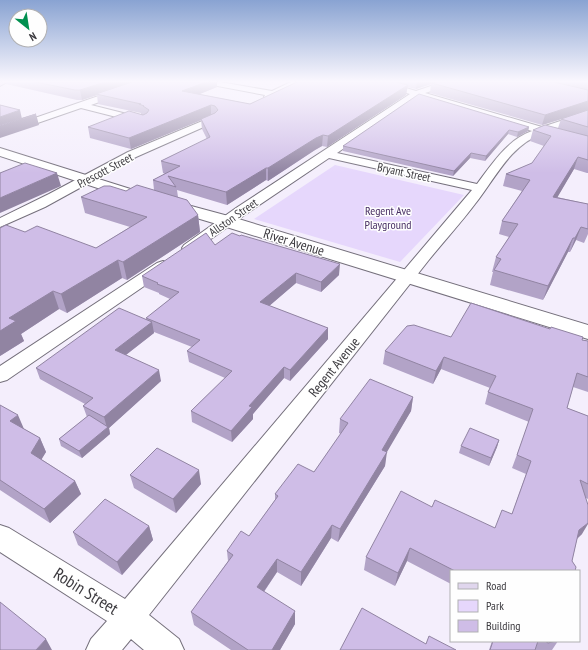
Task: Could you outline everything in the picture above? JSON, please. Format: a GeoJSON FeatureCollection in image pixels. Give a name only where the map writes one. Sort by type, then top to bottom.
{"type":"FeatureCollection","features":[{"type":"Feature","properties":{"kind":"street"},"geometry":{"type":"LineString","coordinates":[[0,133],[60,112]]}},
{"type":"Feature","properties":{"kind":"street"},"geometry":{"type":"LineString","coordinates":[[110,112],[145,121]]}},
{"type":"Feature","properties":{"kind":"street","name":"Allston Street"},"geometry":{"type":"LineString","coordinates":[[0,375],[175,258],[226,221],[390,112]]}},
{"type":"Feature","properties":{"kind":"street"},"geometry":{"type":"LineString","coordinates":[[479,112],[588,144]]}},
{"type":"Feature","properties":{"kind":"street","name":"Regent Avenue"},"geometry":{"type":"LineString","coordinates":[[102,650],[407,277],[427,250],[521,139],[588,115]]}},
{"type":"Feature","properties":{"kind":"street","name":"Prescott Street"},"geometry":{"type":"LineString","coordinates":[[0,223],[34,208],[88,180],[106,168],[212,120]]}},
{"type":"Feature","properties":{"kind":"street","name":"River Avenue"},"geometry":{"type":"LineString","coordinates":[[0,152],[160,203],[226,221],[588,332]]}},
{"type":"Feature","properties":{"kind":"street","name":"Bryant Street"},"geometry":{"type":"LineString","coordinates":[[327,154],[480,188]]}},
{"type":"Feature","properties":{"kind":"street","name":"Robin Street"},"geometry":{"type":"LineString","coordinates":[[0,537],[129,618],[168,650]]}},
{"type":"Feature","properties":{"kind":"green space","name":"Regent Ave Playground"},"geometry":{"type":"Polygon","coordinates":[[[335,165],[464,195],[400,262],[254,219],[335,165]]]}},
{"type":"Feature","properties":{"kind":"building"},"geometry":{"type":"Polygon","coordinates":[[[0,112],[13,112],[0,117],[0,112]]]}},
{"type":"Feature","properties":{"kind":"building"},"geometry":{"type":"Polygon","coordinates":[[[126,112],[134,112],[143,115],[147,113],[193,112],[129,138],[88,127],[126,112]]]}},
{"type":"Feature","properties":{"kind":"building"},"geometry":{"type":"Polygon","coordinates":[[[365,112],[328,136],[323,135],[316,138],[226,192],[168,176],[176,187],[153,180],[180,166],[161,161],[210,137],[201,119],[215,113],[365,112]]]}},
{"type":"Feature","properties":{"kind":"building"},"geometry":{"type":"Polygon","coordinates":[[[392,112],[480,112],[529,127],[518,132],[509,130],[486,156],[471,153],[454,171],[343,146],[392,112]]]}},
{"type":"Feature","properties":{"kind":"building"},"geometry":{"type":"Polygon","coordinates":[[[536,112],[553,112],[545,115],[536,112]]]}},
{"type":"Feature","properties":{"kind":"building"},"geometry":{"type":"Polygon","coordinates":[[[581,112],[588,112],[588,127],[561,119],[581,112]]]}},
{"type":"Feature","properties":{"kind":"building"},"geometry":{"type":"Polygon","coordinates":[[[36,114],[0,126],[0,125],[36,114]]]}},
{"type":"Feature","properties":{"kind":"building"},"geometry":{"type":"Polygon","coordinates":[[[545,125],[588,136],[588,160],[578,157],[553,197],[588,204],[588,229],[581,227],[575,238],[573,238],[548,286],[494,270],[501,259],[496,257],[518,224],[502,221],[530,180],[506,174],[532,163],[551,136],[533,130],[545,125]]]}},
{"type":"Feature","properties":{"kind":"building"},"geometry":{"type":"Polygon","coordinates":[[[25,163],[57,173],[0,198],[0,173],[25,163]]]}},
{"type":"Feature","properties":{"kind":"building"},"geometry":{"type":"Polygon","coordinates":[[[137,185],[187,200],[198,215],[123,262],[118,260],[61,294],[53,291],[9,318],[16,321],[0,331],[0,228],[6,225],[25,232],[37,226],[96,248],[147,217],[81,197],[104,186],[110,186],[126,191],[137,185]]]}},
{"type":"Feature","properties":{"kind":"building"},"geometry":{"type":"Polygon","coordinates":[[[206,233],[215,245],[232,233],[340,264],[321,282],[296,273],[260,302],[328,328],[290,370],[284,367],[249,406],[252,407],[231,431],[191,411],[232,371],[187,351],[200,340],[146,318],[179,292],[157,284],[158,283],[142,276],[206,233]]]}},
{"type":"Feature","properties":{"kind":"building"},"geometry":{"type":"Polygon","coordinates":[[[471,303],[550,329],[551,327],[583,337],[582,340],[588,341],[588,377],[577,373],[567,408],[588,416],[588,484],[580,480],[588,505],[588,523],[579,530],[572,561],[576,567],[575,570],[453,570],[410,548],[398,573],[366,557],[401,491],[432,507],[435,500],[495,528],[502,510],[512,514],[531,461],[517,455],[533,409],[488,392],[496,376],[444,357],[436,371],[385,351],[407,326],[414,325],[451,337],[471,303]]]}},
{"type":"Feature","properties":{"kind":"building"},"geometry":{"type":"Polygon","coordinates":[[[119,308],[152,322],[115,350],[159,370],[104,417],[83,406],[93,398],[36,368],[119,308]]]}},
{"type":"Feature","properties":{"kind":"building"},"geometry":{"type":"Polygon","coordinates":[[[370,379],[413,397],[382,450],[387,452],[340,529],[332,525],[301,572],[277,559],[257,587],[295,611],[272,650],[248,650],[191,612],[233,555],[227,551],[241,531],[249,536],[278,496],[275,494],[298,464],[314,472],[348,423],[340,419],[370,379]]]}},
{"type":"Feature","properties":{"kind":"building"},"geometry":{"type":"Polygon","coordinates":[[[0,405],[18,415],[10,421],[40,438],[31,453],[75,481],[44,509],[0,480],[0,405]]]}},
{"type":"Feature","properties":{"kind":"building"},"geometry":{"type":"Polygon","coordinates":[[[89,415],[108,427],[79,451],[59,439],[89,415]]]}},
{"type":"Feature","properties":{"kind":"building"},"geometry":{"type":"Polygon","coordinates":[[[470,428],[499,440],[491,458],[461,446],[470,428]]]}},
{"type":"Feature","properties":{"kind":"building"},"geometry":{"type":"Polygon","coordinates":[[[157,448],[199,470],[173,499],[130,475],[157,448]]]}},
{"type":"Feature","properties":{"kind":"building"},"geometry":{"type":"Polygon","coordinates":[[[105,499],[149,526],[117,562],[73,532],[105,499]]]}},
{"type":"Feature","properties":{"kind":"building"},"geometry":{"type":"Polygon","coordinates":[[[0,602],[46,639],[36,650],[0,650],[0,602]]]}},
{"type":"Feature","properties":{"kind":"building"},"geometry":{"type":"Polygon","coordinates":[[[362,608],[426,644],[429,636],[456,650],[340,650],[362,608]]]}},
{"type":"Feature","properties":{"kind":"building"},"geometry":{"type":"Polygon","coordinates":[[[493,642],[538,642],[535,650],[490,650],[493,642]]]}}]}
